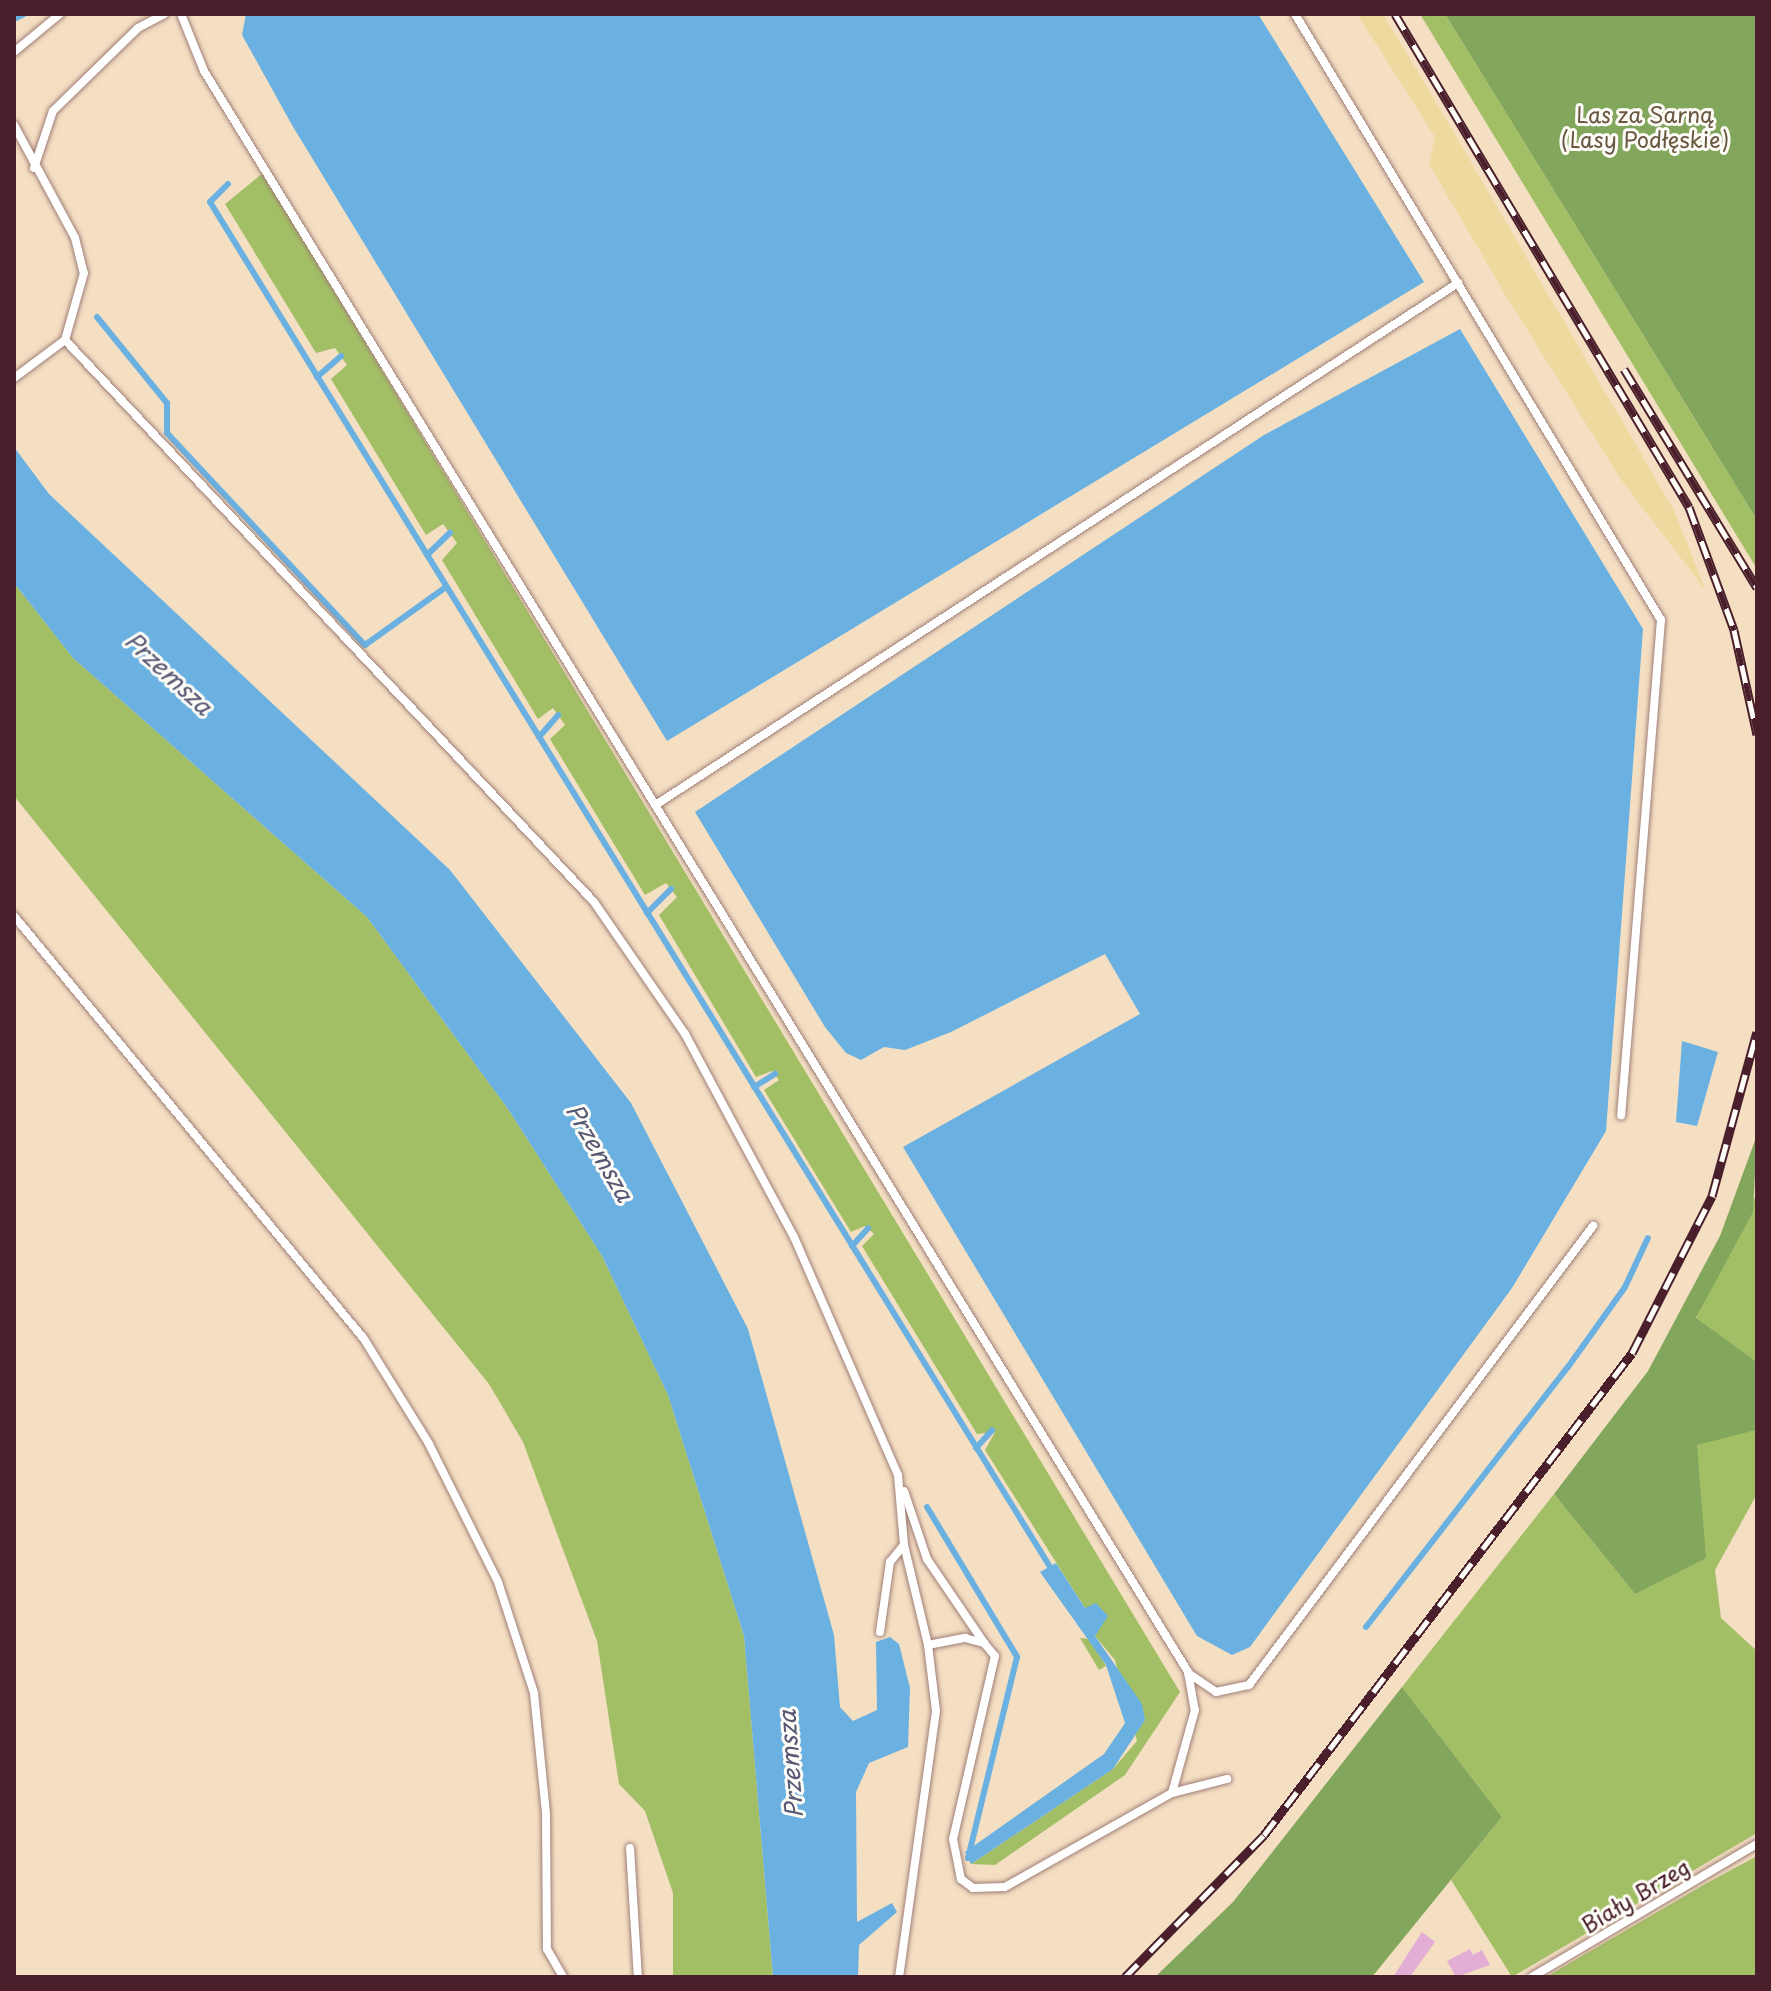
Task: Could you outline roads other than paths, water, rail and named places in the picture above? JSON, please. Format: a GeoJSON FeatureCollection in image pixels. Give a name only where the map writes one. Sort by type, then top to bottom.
{"type":"FeatureCollection","features":[{"type":"Feature","properties":{"kind":"lane"},"geometry":{"type":"LineString","coordinates":[[14,52],[60,14]]}},
{"type":"Feature","properties":{"kind":"lane"},"geometry":{"type":"LineString","coordinates":[[34,168],[53,111],[128,36],[164,14]]}},
{"type":"Feature","properties":{"kind":"lane"},"geometry":{"type":"LineString","coordinates":[[181,14],[204,71],[1188,1672],[1195,1710],[1172,1793]]}},
{"type":"Feature","properties":{"kind":"lane"},"geometry":{"type":"LineString","coordinates":[[1295,14],[1661,620],[1621,1115]]}},
{"type":"Feature","properties":{"kind":"lane"},"geometry":{"type":"LineString","coordinates":[[14,125],[34,168],[75,238],[84,273],[65,340],[14,378]]}},
{"type":"Feature","properties":{"kind":"lane"},"geometry":{"type":"LineString","coordinates":[[657,804],[1458,283]]}},
{"type":"Feature","properties":{"kind":"lane"},"geometry":{"type":"LineString","coordinates":[[65,340],[531,830],[640,962],[794,1237],[898,1475],[927,1559],[997,1665],[958,1804],[954,1859],[961,1879],[987,1892],[1005,1887],[1172,1793],[1227,1779]]}},
{"type":"Feature","properties":{"kind":"lane"},"geometry":{"type":"LineString","coordinates":[[14,916],[364,1339],[429,1444],[498,1582],[534,1693],[546,1814],[547,1949],[563,1977]]}},
{"type":"Feature","properties":{"kind":"lane"},"geometry":{"type":"LineString","coordinates":[[1188,1672],[1216,1692],[1249,1685],[1593,1226]]}},
{"type":"Feature","properties":{"kind":"lane"},"geometry":{"type":"LineString","coordinates":[[898,1475],[904,1545],[928,1645],[936,1711],[899,1977]]}},
{"type":"Feature","properties":{"kind":"lane"},"geometry":{"type":"LineString","coordinates":[[880,1632],[890,1562],[904,1545]]}},
{"type":"Feature","properties":{"kind":"lane"},"geometry":{"type":"LineString","coordinates":[[928,1645],[984,1643]]}},
{"type":"Feature","properties":{"kind":"lane","name":"Biały Brzeg"},"geometry":{"type":"LineString","coordinates":[[1532,1977],[1757,1844]]}},
{"type":"Feature","properties":{"kind":"lane"},"geometry":{"type":"LineString","coordinates":[[630,1848],[638,1977]]}},
{"type":"Feature","properties":{"kind":"water"},"geometry":{"type":"Polygon","coordinates":[[[246,14],[1258,14],[1424,282],[667,741],[292,125],[242,35],[246,14]]]}},
{"type":"Feature","properties":{"kind":"water"},"geometry":{"type":"Polygon","coordinates":[[[1460,329],[1643,629],[1606,1131],[1512,1288],[1250,1647],[1232,1655],[1197,1636],[903,1147],[1140,1014],[1105,954],[951,1032],[905,1050],[884,1047],[861,1060],[846,1053],[825,1027],[695,812],[1264,435],[1460,329]]]}},
{"type":"Feature","properties":{"kind":"water","name":"Przemsza"},"geometry":{"type":"Polygon","coordinates":[[[14,447],[49,494],[450,870],[631,1103],[748,1329],[834,1635],[840,1707],[853,1721],[877,1710],[876,1642],[890,1637],[899,1644],[910,1688],[908,1747],[869,1763],[856,1792],[857,1922],[892,1903],[897,1912],[859,1945],[858,1977],[773,1977],[744,1636],[668,1395],[602,1256],[508,1109],[367,917],[73,658],[14,583],[14,447]]]}},
{"type":"Feature","properties":{"kind":"water"},"geometry":{"type":"Polygon","coordinates":[[[1682,1041],[1718,1052],[1697,1126],[1676,1122],[1682,1041]]]}},
{"type":"Feature","properties":{"kind":"water"},"geometry":{"type":"Polygon","coordinates":[[[1056,1563],[1085,1608],[1096,1603],[1108,1616],[1095,1636],[1142,1704],[1145,1720],[1113,1769],[971,1864],[965,1852],[1104,1754],[1125,1723],[1106,1665],[1040,1572],[1056,1563]]]}},
{"type":"Feature","properties":{"kind":"waterway"},"geometry":{"type":"LineString","coordinates":[[14,19],[24,14]]}},
{"type":"Feature","properties":{"kind":"waterway"},"geometry":{"type":"LineString","coordinates":[[228,184],[210,202],[1053,1572]]}},
{"type":"Feature","properties":{"kind":"waterway"},"geometry":{"type":"LineString","coordinates":[[97,317],[167,403],[167,433],[365,645],[446,587]]}},
{"type":"Feature","properties":{"kind":"waterway"},"geometry":{"type":"LineString","coordinates":[[317,377],[341,356]]}},
{"type":"Feature","properties":{"kind":"waterway"},"geometry":{"type":"LineString","coordinates":[[427,555],[450,533]]}},
{"type":"Feature","properties":{"kind":"waterway"},"geometry":{"type":"LineString","coordinates":[[539,737],[558,715]]}},
{"type":"Feature","properties":{"kind":"waterway"},"geometry":{"type":"LineString","coordinates":[[647,913],[671,889]]}},
{"type":"Feature","properties":{"kind":"waterway"},"geometry":{"type":"LineString","coordinates":[[754,1087],[775,1074]]}},
{"type":"Feature","properties":{"kind":"waterway"},"geometry":{"type":"LineString","coordinates":[[852,1246],[868,1228]]}},
{"type":"Feature","properties":{"kind":"waterway"},"geometry":{"type":"LineString","coordinates":[[1366,1627],[1568,1367],[1625,1287],[1648,1238]]}},
{"type":"Feature","properties":{"kind":"waterway"},"geometry":{"type":"LineString","coordinates":[[976,1448],[992,1430]]}},
{"type":"Feature","properties":{"kind":"waterway"},"geometry":{"type":"LineString","coordinates":[[927,1507],[1017,1657],[968,1858]]}},
{"type":"Feature","properties":{"kind":"railway"},"geometry":{"type":"LineString","coordinates":[[1395,14],[1689,507],[1734,630],[1757,735]]}},
{"type":"Feature","properties":{"kind":"railway"},"geometry":{"type":"LineString","coordinates":[[1624,369],[1757,588]]}},
{"type":"Feature","properties":{"kind":"railway"},"geometry":{"type":"LineString","coordinates":[[1125,1977],[1264,1835],[1632,1353],[1712,1196],[1757,1032]]}},
{"type":"Feature","properties":{"kind":"park label","name":"Las za Sarną (Lasy Podłęskie)"},"geometry":{"type":"Point","coordinates":[1645,126]}}]}
